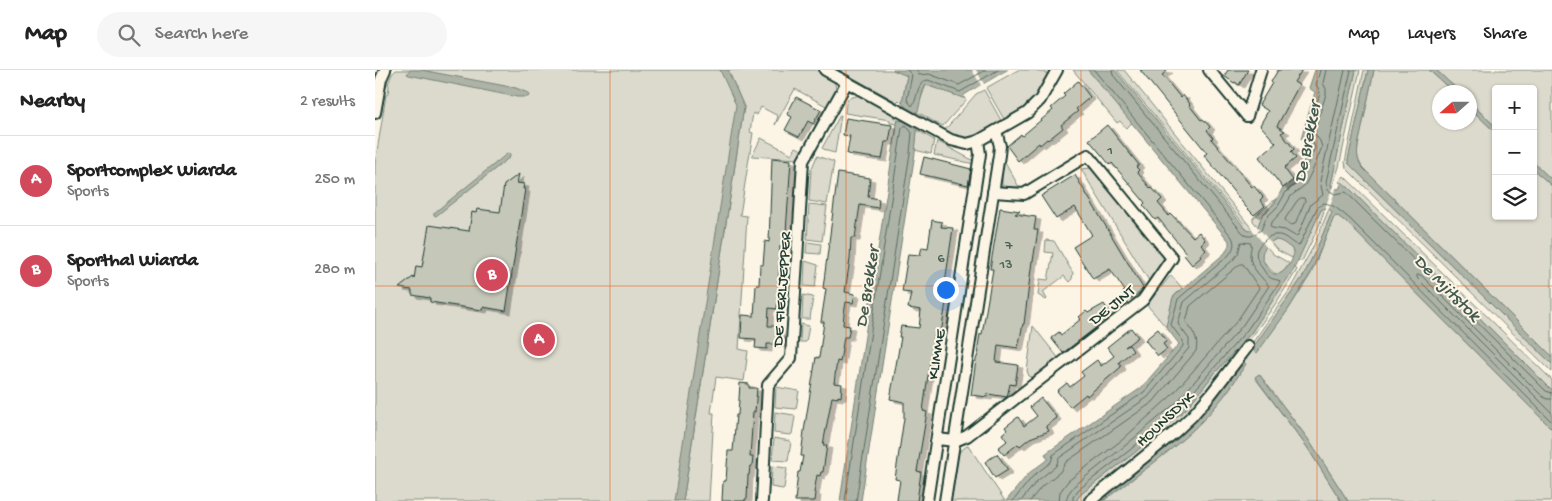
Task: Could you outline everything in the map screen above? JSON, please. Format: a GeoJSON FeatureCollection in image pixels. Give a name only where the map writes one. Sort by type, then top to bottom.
{"type":"FeatureCollection","features":[{"type":"Feature","properties":{"kind":"street"},"geometry":{"type":"LineString","coordinates":[[375,113],[381,78],[385,70]]}},
{"type":"Feature","properties":{"kind":"street"},"geometry":{"type":"LineString","coordinates":[[825,70],[959,143],[979,141],[1033,107],[1040,100],[1057,70]]}},
{"type":"Feature","properties":{"kind":"street"},"geometry":{"type":"LineString","coordinates":[[1209,70],[1247,116],[1261,70]]}},
{"type":"Feature","properties":{"kind":"street","name":"DE FIERLJEPPER"},"geometry":{"type":"LineString","coordinates":[[761,501],[768,385],[791,358],[803,161],[847,82]]}},
{"type":"Feature","properties":{"kind":"street","name":"KLIMME"},"geometry":{"type":"LineString","coordinates":[[945,501],[1000,146],[996,131]]}},
{"type":"Feature","properties":{"kind":"street","name":"KLIMME"},"geometry":{"type":"LineString","coordinates":[[927,501],[972,211],[980,154],[979,141]]}},
{"type":"Feature","properties":{"kind":"street","name":"DE JINT"},"geometry":{"type":"LineString","coordinates":[[955,442],[967,436],[1143,300],[1172,258],[1088,156],[1024,194],[993,192]]}},
{"type":"Feature","properties":{"kind":"street"},"geometry":{"type":"LineString","coordinates":[[972,211],[989,214]]}},
{"type":"Feature","properties":{"kind":"street","name":"HOUNSDYK"},"geometry":{"type":"LineString","coordinates":[[1090,501],[1192,416],[1248,346]]}},
{"type":"Feature","properties":{"kind":"street"},"geometry":{"type":"LineString","coordinates":[[937,439],[955,442]]}},
{"type":"Feature","properties":{"kind":"shaded area"},"geometry":{"type":"Polygon","coordinates":[[[396,70],[724,70],[740,106],[678,501],[375,501],[375,164],[386,95],[388,94],[388,84],[396,70]]]}},
{"type":"Feature","properties":{"kind":"shaded area"},"geometry":{"type":"Polygon","coordinates":[[[728,70],[815,70],[834,80],[837,91],[828,107],[795,89],[775,125],[778,116],[761,107],[757,115],[753,113],[750,132],[753,133],[740,215],[747,216],[739,349],[748,351],[744,381],[716,377],[711,413],[714,413],[709,501],[683,501],[744,107],[728,70]]]}},
{"type":"Feature","properties":{"kind":"shaded area"},"geometry":{"type":"Polygon","coordinates":[[[839,70],[893,70],[907,75],[902,103],[899,100],[897,102],[839,70]]]}},
{"type":"Feature","properties":{"kind":"shaded area"},"geometry":{"type":"Polygon","coordinates":[[[1018,70],[1034,70],[1050,74],[1035,99],[1024,109],[1005,121],[986,88],[1018,70]]]}},
{"type":"Feature","properties":{"kind":"shaded area"},"geometry":{"type":"Polygon","coordinates":[[[1073,70],[1088,70],[1132,123],[1126,128],[1120,121],[1117,123],[1073,70]]]}},
{"type":"Feature","properties":{"kind":"shaded area"},"geometry":{"type":"Polygon","coordinates":[[[1117,70],[1124,70],[1253,230],[1249,231],[1243,226],[1244,224],[1117,70]]]}},
{"type":"Feature","properties":{"kind":"shaded area"},"geometry":{"type":"Polygon","coordinates":[[[1356,70],[1360,70],[1339,167],[1332,188],[1331,184],[1356,70]]]}},
{"type":"Feature","properties":{"kind":"shaded area"},"geometry":{"type":"Polygon","coordinates":[[[1364,70],[1368,70],[1348,160],[1349,164],[1552,364],[1552,372],[1346,168],[1345,162],[1364,70]]]}},
{"type":"Feature","properties":{"kind":"shaded area"},"geometry":{"type":"Polygon","coordinates":[[[1374,70],[1429,70],[1445,85],[1432,85],[1432,130],[1477,130],[1477,115],[1492,129],[1492,220],[1537,220],[1537,173],[1552,186],[1552,356],[1362,167],[1358,157],[1358,146],[1374,70]]]}},
{"type":"Feature","properties":{"kind":"shaded area"},"geometry":{"type":"Polygon","coordinates":[[[1436,70],[1552,70],[1552,180],[1537,166],[1537,85],[1492,85],[1492,123],[1477,109],[1477,85],[1452,85],[1436,70]]]}},
{"type":"Feature","properties":{"kind":"shaded area"},"geometry":{"type":"Polygon","coordinates":[[[926,85],[967,99],[943,126],[916,112],[926,85]]]}},
{"type":"Feature","properties":{"kind":"shaded area"},"geometry":{"type":"Polygon","coordinates":[[[984,90],[1002,122],[970,139],[959,139],[944,131],[976,94],[984,90]]]}},
{"type":"Feature","properties":{"kind":"shaded area"},"geometry":{"type":"Polygon","coordinates":[[[860,95],[885,108],[898,120],[897,124],[890,123],[890,120],[845,113],[846,103],[849,98],[860,95]]]}},
{"type":"Feature","properties":{"kind":"shaded area"},"geometry":{"type":"Polygon","coordinates":[[[841,115],[835,153],[822,148],[841,115]]]}},
{"type":"Feature","properties":{"kind":"shaded area"},"geometry":{"type":"Polygon","coordinates":[[[917,130],[934,140],[931,154],[915,150],[917,130]]]}},
{"type":"Feature","properties":{"kind":"shaded area"},"geometry":{"type":"Polygon","coordinates":[[[761,138],[792,154],[796,147],[804,151],[799,159],[752,156],[761,138]]]}},
{"type":"Feature","properties":{"kind":"shaded area"},"geometry":{"type":"Polygon","coordinates":[[[937,141],[974,161],[974,164],[934,155],[937,141]]]}},
{"type":"Feature","properties":{"kind":"shaded area"},"geometry":{"type":"Polygon","coordinates":[[[817,156],[834,162],[827,204],[809,201],[811,170],[817,156]]]}},
{"type":"Feature","properties":{"kind":"shaded area"},"geometry":{"type":"Polygon","coordinates":[[[1004,160],[1019,187],[1002,187],[1004,160]]]}},
{"type":"Feature","properties":{"kind":"shaded area"},"geometry":{"type":"Polygon","coordinates":[[[1091,168],[1164,257],[1151,284],[1081,169],[1091,168]]]}},
{"type":"Feature","properties":{"kind":"shaded area"},"geometry":{"type":"Polygon","coordinates":[[[1344,176],[1552,380],[1552,390],[1349,188],[1339,182],[1344,176]]]}},
{"type":"Feature","properties":{"kind":"shaded area"},"geometry":{"type":"Polygon","coordinates":[[[1278,197],[1260,221],[1258,227],[1253,218],[1278,197]]]}},
{"type":"Feature","properties":{"kind":"shaded area"},"geometry":{"type":"Polygon","coordinates":[[[809,204],[827,206],[822,241],[807,239],[809,204]]]}},
{"type":"Feature","properties":{"kind":"shaded area"},"geometry":{"type":"Polygon","coordinates":[[[1325,208],[1319,226],[1302,261],[1297,261],[1321,210],[1325,208]]]}},
{"type":"Feature","properties":{"kind":"shaded area"},"geometry":{"type":"Polygon","coordinates":[[[1329,209],[1332,212],[1304,275],[1279,311],[1257,352],[1288,310],[1311,274],[1334,217],[1338,216],[1552,429],[1552,501],[1348,501],[1308,439],[1259,374],[1255,378],[1307,447],[1341,501],[1103,501],[1167,452],[1197,426],[1233,384],[1245,364],[1242,361],[1223,387],[1188,427],[1155,456],[1097,501],[1213,395],[1289,291],[1313,247],[1329,209]]]}},
{"type":"Feature","properties":{"kind":"shaded area"},"geometry":{"type":"Polygon","coordinates":[[[1046,240],[1054,241],[1073,273],[1072,279],[1069,282],[1064,276],[1043,292],[1046,300],[1038,295],[1040,279],[1048,280],[1053,253],[1045,252],[1046,240]]]}},
{"type":"Feature","properties":{"kind":"shaded area"},"geometry":{"type":"Polygon","coordinates":[[[1274,240],[1287,244],[1292,249],[1294,256],[1292,258],[1277,250],[1270,242],[1274,240]]]}},
{"type":"Feature","properties":{"kind":"shaded area"},"geometry":{"type":"Polygon","coordinates":[[[807,242],[821,244],[820,254],[806,253],[807,242]]]}},
{"type":"Feature","properties":{"kind":"shaded area"},"geometry":{"type":"Polygon","coordinates":[[[1266,246],[1273,254],[1289,263],[1281,273],[1278,274],[1272,271],[1263,261],[1262,252],[1266,246]]]}},
{"type":"Feature","properties":{"kind":"shaded area"},"geometry":{"type":"Polygon","coordinates":[[[805,261],[818,265],[815,287],[804,286],[805,261]]]}},
{"type":"Feature","properties":{"kind":"shaded area"},"geometry":{"type":"Polygon","coordinates":[[[1295,267],[1297,270],[1276,303],[1239,355],[1191,414],[1088,501],[1076,501],[1081,494],[1133,454],[1185,410],[1251,333],[1295,267]]]}},
{"type":"Feature","properties":{"kind":"shaded area"},"geometry":{"type":"Polygon","coordinates":[[[1171,275],[1182,288],[1173,297],[1166,327],[1147,305],[1171,275]]]}},
{"type":"Feature","properties":{"kind":"shaded area"},"geometry":{"type":"Polygon","coordinates":[[[803,295],[813,297],[810,319],[802,319],[803,295]]]}},
{"type":"Feature","properties":{"kind":"shaded area"},"geometry":{"type":"Polygon","coordinates":[[[801,324],[809,326],[806,342],[800,342],[801,324]]]}},
{"type":"Feature","properties":{"kind":"shaded area"},"geometry":{"type":"Polygon","coordinates":[[[1033,326],[1060,360],[1034,378],[1029,376],[1027,371],[1033,326]]]}},
{"type":"Feature","properties":{"kind":"shaded area"},"geometry":{"type":"Polygon","coordinates":[[[776,387],[799,391],[796,409],[775,407],[776,387]]]}},
{"type":"Feature","properties":{"kind":"shaded area"},"geometry":{"type":"Polygon","coordinates":[[[775,412],[794,415],[792,434],[774,433],[775,412]]]}},
{"type":"Feature","properties":{"kind":"shaded area"},"geometry":{"type":"Polygon","coordinates":[[[774,438],[791,442],[788,461],[772,460],[774,438]]]}},
{"type":"Feature","properties":{"kind":"shaded area"},"geometry":{"type":"Polygon","coordinates":[[[968,445],[1005,501],[951,501],[959,452],[968,445]]]}},
{"type":"Feature","properties":{"kind":"shaded area"},"geometry":{"type":"Polygon","coordinates":[[[772,466],[787,469],[783,489],[771,487],[772,466]]]}},
{"type":"Feature","properties":{"kind":"water"},"geometry":{"type":"Polygon","coordinates":[[[410,70],[421,70],[516,88],[529,95],[528,97],[517,97],[409,75],[407,74],[410,70]]]}},
{"type":"Feature","properties":{"kind":"water"},"geometry":{"type":"Polygon","coordinates":[[[720,70],[728,70],[744,107],[683,501],[674,501],[736,105],[720,70]]]}},
{"type":"Feature","properties":{"kind":"water"},"geometry":{"type":"Polygon","coordinates":[[[893,70],[1008,70],[964,95],[966,99],[926,85],[923,90],[913,127],[917,130],[915,153],[861,501],[840,501],[897,124],[898,120],[902,121],[905,106],[902,103],[907,76],[893,70]]]}},
{"type":"Feature","properties":{"kind":"water"},"geometry":{"type":"Polygon","coordinates":[[[1088,70],[1115,70],[1249,231],[1258,226],[1262,215],[1275,203],[1282,189],[1296,178],[1310,147],[1309,144],[1301,139],[1315,92],[1309,88],[1315,70],[1356,70],[1331,184],[1332,188],[1339,189],[1342,182],[1349,188],[1552,390],[1552,429],[1338,216],[1334,217],[1310,274],[1288,310],[1257,353],[1252,349],[1304,275],[1332,212],[1325,208],[1321,210],[1294,269],[1251,333],[1185,410],[1133,454],[1081,494],[1076,501],[1006,501],[1029,473],[1048,459],[1045,454],[1141,388],[1179,344],[1166,327],[1173,297],[1225,253],[1229,241],[1088,70]],[[1274,240],[1263,251],[1262,258],[1270,271],[1278,274],[1290,264],[1293,251],[1281,242],[1274,240]]]}},
{"type":"Feature","properties":{"kind":"water"},"geometry":{"type":"Polygon","coordinates":[[[1368,70],[1374,70],[1358,146],[1358,157],[1362,167],[1552,356],[1552,364],[1349,164],[1348,160],[1368,70]]]}},
{"type":"Feature","properties":{"kind":"water"},"geometry":{"type":"Polygon","coordinates":[[[1429,70],[1436,70],[1452,85],[1445,85],[1429,70]]]}},
{"type":"Feature","properties":{"kind":"water"},"geometry":{"type":"Polygon","coordinates":[[[1477,109],[1492,123],[1492,129],[1477,115],[1477,109]]]}},
{"type":"Feature","properties":{"kind":"water"},"geometry":{"type":"Polygon","coordinates":[[[508,153],[510,157],[436,216],[434,215],[434,213],[508,153]]]}},
{"type":"Feature","properties":{"kind":"water"},"geometry":{"type":"Polygon","coordinates":[[[1537,166],[1552,180],[1552,186],[1537,173],[1537,166]]]}},
{"type":"Feature","properties":{"kind":"water"},"geometry":{"type":"Polygon","coordinates":[[[1242,361],[1246,364],[1230,388],[1198,426],[1103,501],[1097,501],[1156,456],[1189,426],[1210,403],[1242,361]]]}},
{"type":"Feature","properties":{"kind":"water"},"geometry":{"type":"Polygon","coordinates":[[[1259,374],[1308,439],[1348,501],[1341,501],[1307,447],[1255,377],[1259,374]]]}},
{"type":"Feature","properties":{"kind":"pier"},"geometry":{"type":"Polygon","coordinates":[[[972,70],[976,70],[984,84],[1011,70],[967,97],[969,99],[966,100],[964,96],[981,85],[972,70]]]}},
{"type":"Feature","properties":{"kind":"pier"},"geometry":{"type":"Polygon","coordinates":[[[1334,183],[1334,186],[1337,186],[1328,211],[1324,211],[1334,183]]]}},
{"type":"Feature","properties":{"kind":"pier"},"geometry":{"type":"Polygon","coordinates":[[[1256,225],[1272,244],[1267,248],[1251,228],[1256,225]]]}},
{"type":"Feature","properties":{"kind":"building"},"geometry":{"type":"Polygon","coordinates":[[[1140,70],[1168,70],[1162,75],[1181,98],[1183,95],[1201,120],[1203,119],[1210,127],[1207,130],[1213,138],[1211,139],[1252,187],[1254,186],[1263,197],[1260,200],[1265,206],[1254,215],[1246,207],[1204,155],[1207,153],[1140,70]]]}},
{"type":"Feature","properties":{"kind":"building"},"geometry":{"type":"Polygon","coordinates":[[[1228,70],[1248,70],[1239,85],[1224,76],[1228,70]]]}},
{"type":"Feature","properties":{"kind":"building"},"geometry":{"type":"Polygon","coordinates":[[[1278,70],[1302,70],[1294,82],[1299,85],[1277,126],[1285,131],[1281,133],[1294,149],[1291,152],[1296,158],[1284,168],[1293,180],[1283,188],[1259,157],[1276,143],[1260,125],[1268,111],[1259,105],[1278,70]]]}},
{"type":"Feature","properties":{"kind":"building"},"geometry":{"type":"Polygon","coordinates":[[[1078,81],[1090,97],[1076,109],[1078,111],[1061,125],[1063,128],[1040,145],[1039,143],[1018,161],[1007,146],[1053,110],[1051,108],[1065,96],[1063,94],[1078,81]]]}},
{"type":"Feature","properties":{"kind":"building"},"geometry":{"type":"Polygon","coordinates":[[[796,97],[821,110],[813,124],[808,121],[799,137],[785,130],[792,117],[787,114],[796,97]]]}},
{"type":"Feature","properties":{"kind":"building"},"geometry":{"type":"Polygon","coordinates":[[[846,118],[892,125],[889,142],[885,142],[882,159],[847,154],[850,136],[843,135],[846,118]]]}},
{"type":"Feature","properties":{"kind":"building"},"geometry":{"type":"Polygon","coordinates":[[[1107,125],[1139,165],[1136,167],[1139,170],[1137,172],[1162,199],[1158,203],[1169,216],[1171,214],[1193,237],[1199,232],[1205,240],[1201,244],[1206,250],[1192,265],[1184,255],[1186,253],[1158,218],[1155,220],[1143,205],[1145,203],[1142,199],[1112,163],[1110,165],[1089,140],[1107,125]]]}},
{"type":"Feature","properties":{"kind":"building"},"geometry":{"type":"Polygon","coordinates":[[[924,157],[971,169],[968,185],[920,174],[924,157]]]}},
{"type":"Feature","properties":{"kind":"building"},"geometry":{"type":"Polygon","coordinates":[[[772,158],[791,160],[785,246],[780,246],[778,291],[780,291],[780,300],[778,300],[777,309],[769,308],[768,326],[779,326],[780,344],[767,344],[767,349],[755,348],[756,339],[741,338],[742,315],[754,316],[756,285],[759,285],[760,265],[763,265],[765,241],[769,242],[772,158]]]}},
{"type":"Feature","properties":{"kind":"building"},"geometry":{"type":"Polygon","coordinates":[[[838,173],[870,178],[868,197],[879,199],[878,208],[860,205],[855,238],[851,238],[845,292],[855,294],[853,303],[846,302],[843,325],[850,326],[848,337],[844,337],[840,362],[837,361],[834,383],[842,384],[841,397],[832,397],[823,445],[827,445],[823,472],[821,472],[820,476],[817,475],[814,493],[816,493],[815,501],[795,501],[798,472],[800,472],[803,456],[801,456],[804,431],[816,357],[819,358],[824,322],[821,322],[826,289],[823,288],[838,173]]]}},
{"type":"Feature","properties":{"kind":"building"},"geometry":{"type":"Polygon","coordinates":[[[519,174],[517,183],[524,184],[523,189],[525,189],[506,311],[483,307],[482,310],[430,302],[430,298],[412,295],[412,290],[399,288],[413,277],[414,279],[416,266],[422,267],[429,225],[469,231],[472,212],[476,213],[477,209],[500,212],[504,185],[519,174]]]}},
{"type":"Feature","properties":{"kind":"building"},"geometry":{"type":"Polygon","coordinates":[[[1075,175],[1143,288],[1128,300],[1123,292],[1125,291],[1110,269],[1093,279],[1073,247],[1092,235],[1075,207],[1056,219],[1041,196],[1075,175]]]}},
{"type":"Feature","properties":{"kind":"building"},"geometry":{"type":"Polygon","coordinates":[[[1000,208],[1020,211],[1015,214],[1036,217],[1034,230],[1038,230],[1024,324],[1018,348],[998,345],[996,362],[1018,365],[1015,385],[1010,384],[1007,397],[988,394],[987,397],[971,395],[980,334],[982,334],[993,269],[990,269],[1000,208]]]}},
{"type":"Feature","properties":{"kind":"building"},"geometry":{"type":"Polygon","coordinates":[[[932,220],[942,222],[941,227],[953,228],[945,283],[949,284],[941,333],[935,332],[927,382],[923,411],[927,412],[917,471],[921,472],[917,501],[899,501],[897,500],[900,480],[895,479],[904,418],[904,402],[890,399],[901,337],[899,337],[901,326],[919,328],[921,310],[908,308],[911,293],[902,292],[908,254],[920,255],[922,247],[928,248],[932,220]]]}},
{"type":"Feature","properties":{"kind":"building"},"geometry":{"type":"Polygon","coordinates":[[[1104,304],[1111,315],[1096,324],[1098,326],[1063,353],[1051,338],[1059,332],[1061,335],[1081,319],[1079,317],[1086,311],[1088,313],[1104,304]]]}},
{"type":"Feature","properties":{"kind":"building"},"geometry":{"type":"Polygon","coordinates":[[[1131,328],[1138,337],[1125,347],[1129,345],[1133,351],[1119,362],[1121,367],[1087,396],[1086,394],[1070,407],[1057,391],[1067,383],[1070,387],[1084,376],[1081,372],[1097,360],[1101,366],[1114,356],[1107,347],[1131,328]]]}},
{"type":"Feature","properties":{"kind":"building"},"geometry":{"type":"Polygon","coordinates":[[[1158,329],[1167,341],[1163,344],[1167,349],[1158,356],[1145,340],[1158,329]]]}},
{"type":"Feature","properties":{"kind":"building"},"geometry":{"type":"Polygon","coordinates":[[[740,383],[749,384],[749,388],[757,388],[755,412],[753,412],[750,457],[753,457],[748,475],[747,499],[745,501],[722,501],[723,481],[726,481],[728,451],[733,451],[740,383]]]}},
{"type":"Feature","properties":{"kind":"building"},"geometry":{"type":"Polygon","coordinates":[[[1041,398],[1057,418],[1046,426],[1049,431],[1030,438],[1020,446],[1018,444],[1004,455],[998,448],[1007,441],[1002,434],[1007,430],[1005,427],[1018,417],[1024,426],[1037,416],[1030,407],[1041,398]]]}},
{"type":"Feature","properties":{"kind":"building"},"geometry":{"type":"Polygon","coordinates":[[[997,454],[1008,470],[995,478],[985,462],[997,454]]]}},
{"type":"Feature","properties":{"kind":"place","name":"Sporthal Wiarda"},"geometry":{"type":"Point","coordinates":[492,275]}},
{"type":"Feature","properties":{"kind":"place","name":"Sportcomplex Wiarda"},"geometry":{"type":"Point","coordinates":[539,340]}},
{"type":"Feature","properties":{"kind":"water label","name":"De Brekker"},"geometry":{"type":"Point","coordinates":[1306,142]}},
{"type":"Feature","properties":{"kind":"water label","name":"De Brekker"},"geometry":{"type":"Point","coordinates":[866,287]}},
{"type":"Feature","properties":{"kind":"water label","name":"De Mjitstok"},"geometry":{"type":"Point","coordinates":[1448,287]}}]}
